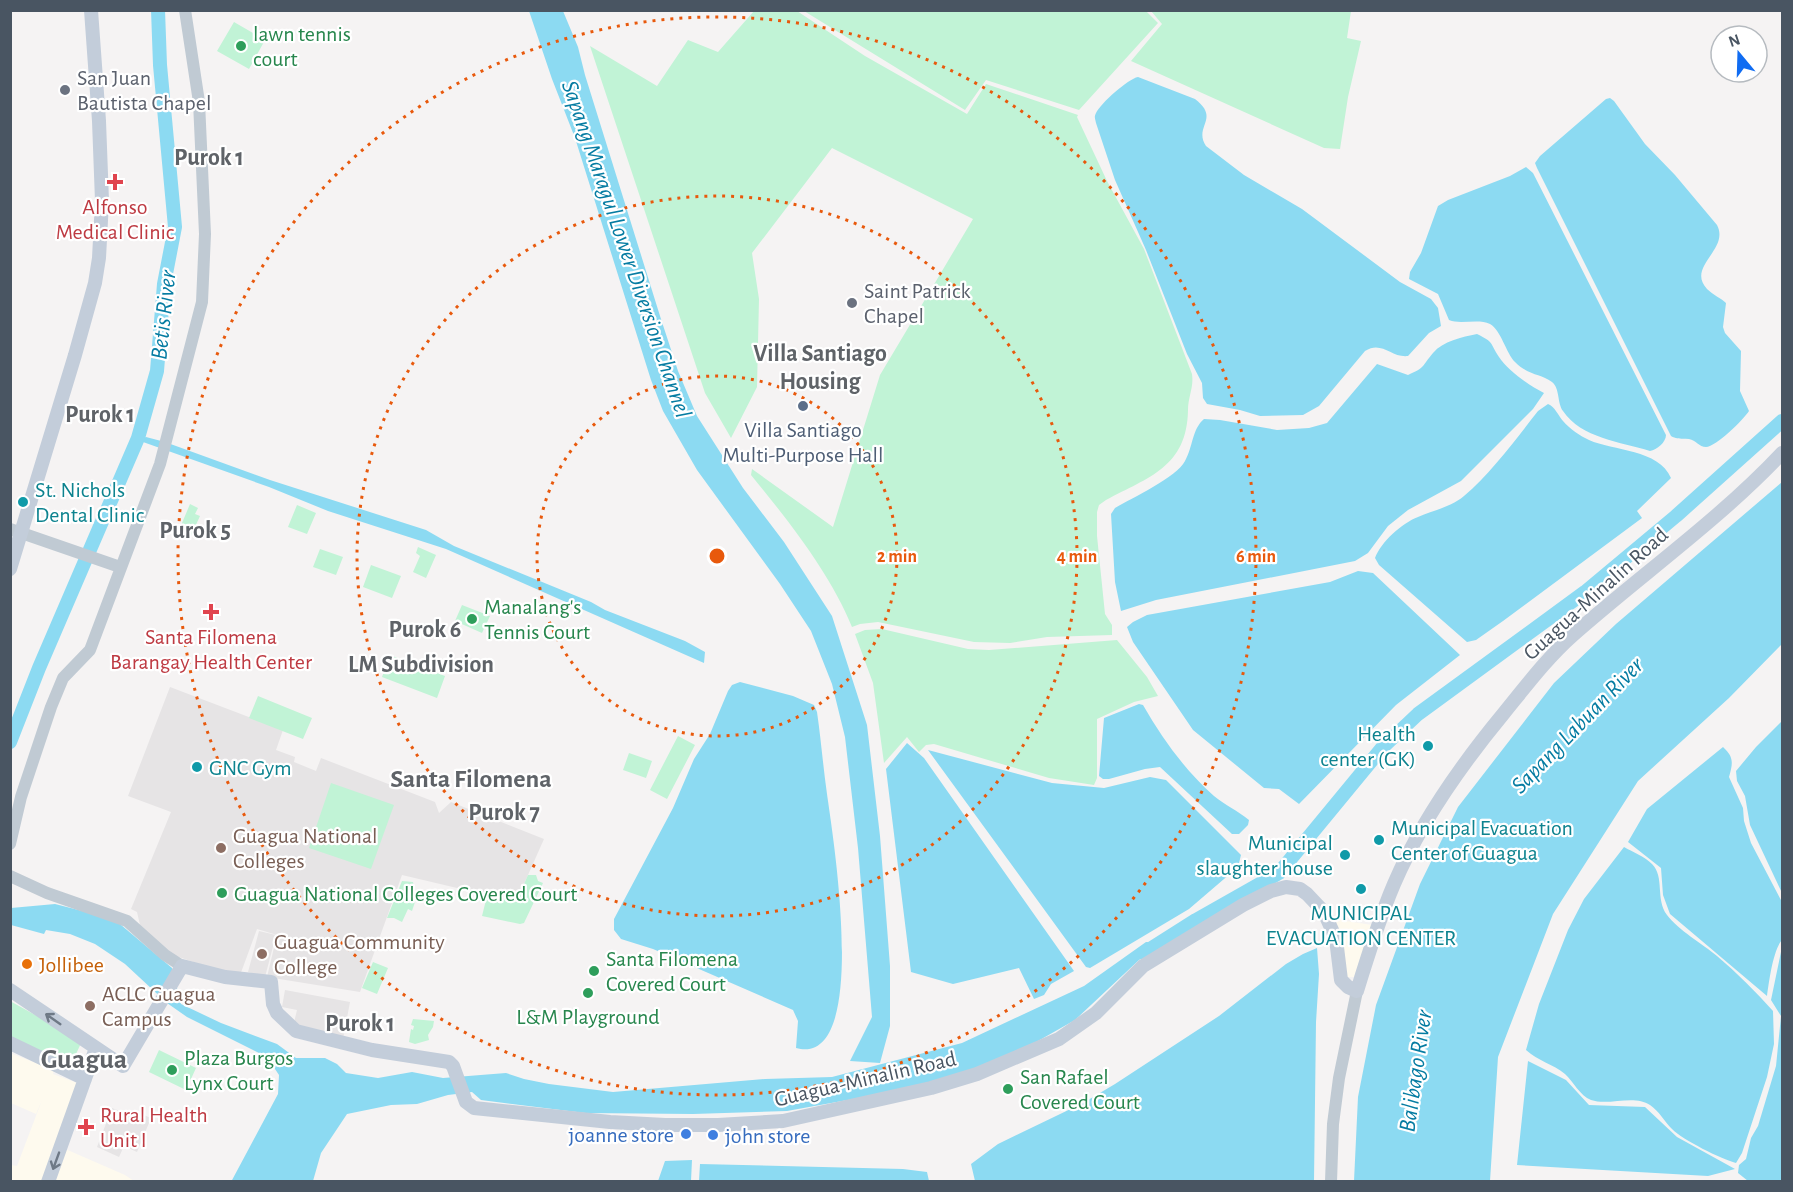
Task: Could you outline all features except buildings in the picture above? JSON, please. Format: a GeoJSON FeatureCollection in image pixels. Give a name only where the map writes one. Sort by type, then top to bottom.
{"type":"FeatureCollection","features":[{"type":"Feature","properties":{"kind":"main road"},"geometry":{"type":"LineString","coordinates":[[10,569],[16,532],[75,355],[99,258],[102,201],[91,10]]}},
{"type":"Feature","properties":{"kind":"main road","name":"Guagua-Minalin Road"},"geometry":{"type":"LineString","coordinates":[[179,970],[271,982],[273,1004],[277,1013],[296,1032],[372,1050],[446,1061],[453,1066],[469,1106],[610,1122],[665,1125],[783,1121],[915,1093],[977,1074],[1059,1039],[1096,1013],[1143,966],[1243,905],[1271,891],[1286,887],[1300,889],[1324,912],[1336,939],[1341,980],[1348,987],[1357,991],[1395,882],[1434,808],[1477,745],[1545,663],[1572,636],[1731,502],[1782,453]]}},
{"type":"Feature","properties":{"kind":"main road"},"geometry":{"type":"LineString","coordinates":[[10,990],[123,1066],[179,970]]}},
{"type":"Feature","properties":{"kind":"main road"},"geometry":{"type":"LineString","coordinates":[[10,1043],[85,1079]]}},
{"type":"Feature","properties":{"kind":"main road"},"geometry":{"type":"LineString","coordinates":[[48,1182],[96,1048]]}},
{"type":"Feature","properties":{"kind":"street"},"geometry":{"type":"LineString","coordinates":[[10,844],[21,797],[51,707],[63,678],[90,650],[165,445],[202,302],[205,234],[199,102],[184,10]]}},
{"type":"Feature","properties":{"kind":"street"},"geometry":{"type":"LineString","coordinates":[[16,532],[120,567]]}},
{"type":"Feature","properties":{"kind":"street"},"geometry":{"type":"LineString","coordinates":[[10,876],[58,898],[128,921],[179,970]]}},
{"type":"Feature","properties":{"kind":"street"},"geometry":{"type":"LineString","coordinates":[[1331,1182],[1339,1078],[1357,991]]}},
{"type":"Feature","properties":{"kind":"shaded area"},"geometry":{"type":"Polygon","coordinates":[[[170,687],[283,730],[276,750],[295,757],[294,762],[316,771],[321,758],[435,802],[439,813],[451,802],[544,839],[516,902],[402,875],[360,992],[267,977],[277,935],[257,929],[239,978],[176,956],[140,925],[137,912],[131,909],[171,812],[128,796],[170,687]]]}},
{"type":"Feature","properties":{"kind":"shaded area"},"geometry":{"type":"Polygon","coordinates":[[[1334,919],[1372,925],[1354,977],[1345,977],[1334,919]]]}},
{"type":"Feature","properties":{"kind":"shaded area","name":"Guagua Community College"},"geometry":{"type":"Polygon","coordinates":[[[259,931],[276,935],[265,977],[248,972],[259,931]]]}},
{"type":"Feature","properties":{"kind":"shaded area"},"geometry":{"type":"Polygon","coordinates":[[[285,990],[350,1002],[343,1039],[293,1027],[297,1010],[282,1007],[285,990]]]}},
{"type":"Feature","properties":{"kind":"shaded area"},"geometry":{"type":"Polygon","coordinates":[[[10,1053],[54,1070],[53,1074],[80,1084],[45,1181],[11,1181],[11,1165],[17,1166],[42,1100],[36,1114],[11,1103],[10,1053]]]}},
{"type":"Feature","properties":{"kind":"shaded area"},"geometry":{"type":"Polygon","coordinates":[[[112,1108],[130,1115],[132,1110],[151,1118],[137,1152],[124,1146],[119,1157],[97,1147],[112,1108]]]}},
{"type":"Feature","properties":{"kind":"shaded area"},"geometry":{"type":"Polygon","coordinates":[[[63,1148],[125,1175],[134,1181],[51,1182],[63,1148]]]}},
{"type":"Feature","properties":{"kind":"green space"},"geometry":{"type":"Polygon","coordinates":[[[1145,10],[1158,23],[1079,110],[986,80],[965,110],[804,11],[1145,10]]]}},
{"type":"Feature","properties":{"kind":"green space"},"geometry":{"type":"Polygon","coordinates":[[[754,11],[797,11],[865,56],[967,114],[986,84],[1078,115],[1107,181],[1144,249],[1192,374],[1186,429],[1181,445],[1173,457],[1151,476],[1099,505],[1097,536],[1105,614],[1112,625],[1112,635],[1047,637],[1010,643],[974,642],[878,622],[852,627],[820,567],[751,475],[752,469],[833,527],[880,375],[973,219],[832,148],[752,253],[759,299],[757,387],[731,438],[705,393],[590,46],[657,86],[688,40],[718,52],[754,11]]]}},
{"type":"Feature","properties":{"kind":"green space"},"geometry":{"type":"Polygon","coordinates":[[[1151,11],[1351,11],[1347,38],[1361,41],[1348,97],[1340,149],[1324,148],[1131,61],[1162,24],[1151,11]]]}},
{"type":"Feature","properties":{"kind":"green space","name":"lawn tennis court"},"geometry":{"type":"Polygon","coordinates":[[[234,22],[265,40],[249,69],[217,51],[234,22]]]}},
{"type":"Feature","properties":{"kind":"green space"},"geometry":{"type":"Polygon","coordinates":[[[190,504],[198,508],[195,514],[200,516],[189,540],[177,535],[190,504]]]}},
{"type":"Feature","properties":{"kind":"green space"},"geometry":{"type":"Polygon","coordinates":[[[297,505],[316,513],[307,534],[288,527],[297,505]]]}},
{"type":"Feature","properties":{"kind":"green space"},"geometry":{"type":"Polygon","coordinates":[[[418,547],[436,555],[426,578],[413,572],[420,556],[416,553],[418,547]]]}},
{"type":"Feature","properties":{"kind":"green space"},"geometry":{"type":"Polygon","coordinates":[[[320,549],[343,557],[336,575],[313,567],[320,549]]]}},
{"type":"Feature","properties":{"kind":"green space"},"geometry":{"type":"Polygon","coordinates":[[[371,565],[401,576],[392,598],[363,587],[371,565]]]}},
{"type":"Feature","properties":{"kind":"green space","name":"Manalang's Tennis Court"},"geometry":{"type":"Polygon","coordinates":[[[462,605],[490,616],[482,633],[455,621],[462,605]]]}},
{"type":"Feature","properties":{"kind":"green space"},"geometry":{"type":"Polygon","coordinates":[[[882,629],[968,649],[989,650],[1117,640],[1147,677],[1158,696],[1134,702],[1097,719],[1097,778],[1094,785],[1049,778],[934,744],[926,745],[919,752],[907,737],[884,763],[873,683],[855,634],[865,630],[882,629]]]}},
{"type":"Feature","properties":{"kind":"green space"},"geometry":{"type":"Polygon","coordinates":[[[390,655],[445,676],[437,698],[382,677],[390,655]]]}},
{"type":"Feature","properties":{"kind":"green space"},"geometry":{"type":"Polygon","coordinates":[[[258,696],[312,718],[303,739],[249,718],[258,696]]]}},
{"type":"Feature","properties":{"kind":"green space"},"geometry":{"type":"Polygon","coordinates":[[[678,736],[695,745],[667,799],[650,790],[678,736]]]}},
{"type":"Feature","properties":{"kind":"green space"},"geometry":{"type":"Polygon","coordinates":[[[629,753],[652,761],[646,778],[623,770],[629,753]]]}},
{"type":"Feature","properties":{"kind":"green space"},"geometry":{"type":"Polygon","coordinates":[[[331,783],[394,805],[371,869],[309,848],[331,783]]]}},
{"type":"Feature","properties":{"kind":"green space"},"geometry":{"type":"Polygon","coordinates":[[[528,875],[536,875],[538,881],[543,883],[524,923],[482,916],[487,896],[516,902],[528,875]]]}},
{"type":"Feature","properties":{"kind":"green space"},"geometry":{"type":"Polygon","coordinates":[[[402,881],[413,882],[416,899],[412,911],[408,909],[402,922],[394,918],[387,918],[402,881]]]}},
{"type":"Feature","properties":{"kind":"green space"},"geometry":{"type":"Polygon","coordinates":[[[373,962],[388,968],[377,994],[362,988],[373,962]]]}},
{"type":"Feature","properties":{"kind":"green space"},"geometry":{"type":"Polygon","coordinates":[[[10,1001],[82,1041],[70,1067],[11,1037],[10,1001]]]}},
{"type":"Feature","properties":{"kind":"green space"},"geometry":{"type":"Polygon","coordinates":[[[413,1019],[434,1021],[428,1035],[429,1040],[415,1044],[409,1042],[411,1029],[413,1030],[414,1026],[411,1025],[413,1019]]]}},
{"type":"Feature","properties":{"kind":"green space","name":"Plaza Burgos Lynx Court"},"geometry":{"type":"Polygon","coordinates":[[[159,1050],[196,1068],[186,1090],[149,1072],[159,1050]]]}},
{"type":"Feature","properties":{"kind":"water","name":"Sapang Maragul Lower Diversion Channel"},"geometry":{"type":"Polygon","coordinates":[[[529,11],[563,11],[578,47],[660,316],[678,371],[697,416],[743,488],[784,542],[832,616],[867,725],[880,836],[890,966],[890,1026],[880,1063],[850,1061],[872,1017],[858,848],[845,737],[832,684],[811,631],[780,584],[697,470],[663,411],[651,380],[575,138],[529,11]]]}},
{"type":"Feature","properties":{"kind":"water"},"geometry":{"type":"Polygon","coordinates":[[[1138,77],[1195,99],[1206,112],[1202,133],[1206,146],[1244,175],[1302,209],[1400,282],[1431,299],[1438,308],[1441,326],[1429,333],[1408,356],[1396,355],[1376,347],[1365,351],[1319,406],[1303,415],[1260,416],[1207,404],[1203,398],[1202,383],[1187,354],[1146,250],[1115,180],[1095,119],[1095,114],[1109,98],[1128,82],[1138,77]]]}},
{"type":"Feature","properties":{"kind":"water"},"geometry":{"type":"Polygon","coordinates":[[[1610,98],[1645,144],[1675,175],[1717,225],[1718,242],[1704,265],[1702,281],[1707,289],[1726,303],[1723,327],[1725,333],[1741,351],[1740,391],[1749,411],[1729,432],[1711,446],[1704,447],[1691,440],[1671,436],[1535,163],[1540,156],[1610,98]]]}},
{"type":"Feature","properties":{"kind":"water"},"geometry":{"type":"Polygon","coordinates":[[[1526,167],[1533,173],[1666,435],[1663,443],[1653,450],[1602,438],[1580,427],[1563,411],[1555,385],[1548,379],[1525,370],[1515,362],[1494,327],[1485,322],[1449,320],[1438,294],[1409,279],[1438,206],[1526,167]]]}},
{"type":"Feature","properties":{"kind":"water"},"geometry":{"type":"Polygon","coordinates":[[[1477,334],[1489,341],[1513,372],[1544,393],[1533,409],[1461,481],[1408,510],[1388,526],[1368,553],[1355,561],[1156,600],[1121,611],[1115,582],[1111,514],[1115,508],[1164,480],[1180,467],[1188,456],[1197,428],[1204,419],[1277,430],[1309,428],[1327,423],[1377,364],[1408,375],[1421,368],[1442,345],[1477,334]]]}},
{"type":"Feature","properties":{"kind":"water"},"geometry":{"type":"Polygon","coordinates":[[[1548,404],[1555,409],[1566,424],[1582,436],[1599,444],[1634,452],[1657,461],[1671,478],[1637,511],[1642,518],[1503,621],[1476,640],[1467,642],[1379,565],[1375,558],[1387,540],[1405,524],[1448,506],[1464,496],[1493,466],[1538,411],[1548,404]]]}},
{"type":"Feature","properties":{"kind":"water"},"geometry":{"type":"Polygon","coordinates":[[[146,437],[426,530],[454,546],[685,641],[705,652],[704,663],[446,549],[328,511],[269,487],[143,442],[141,439],[146,437]]]}},
{"type":"Feature","properties":{"kind":"water"},"geometry":{"type":"Polygon","coordinates":[[[1782,482],[1782,644],[1729,698],[1638,781],[1553,914],[1498,1057],[1490,1181],[1354,1181],[1358,1097],[1376,1005],[1420,884],[1458,807],[1554,683],[1616,624],[1782,482]]]}},
{"type":"Feature","properties":{"kind":"water"},"geometry":{"type":"Polygon","coordinates":[[[1358,571],[1373,573],[1460,655],[1396,705],[1299,804],[1279,789],[1264,788],[1193,730],[1133,642],[1127,627],[1147,615],[1330,582],[1358,571]]]}},
{"type":"Feature","properties":{"kind":"water"},"geometry":{"type":"Polygon","coordinates":[[[740,682],[793,696],[814,705],[817,712],[835,852],[842,942],[841,986],[834,1022],[819,1045],[796,1048],[798,1021],[793,1010],[653,949],[621,939],[614,930],[614,919],[673,808],[694,759],[710,734],[728,691],[732,685],[740,682]]]}},
{"type":"Feature","properties":{"kind":"water"},"geometry":{"type":"Polygon","coordinates":[[[1139,704],[1143,705],[1158,730],[1193,776],[1214,796],[1249,820],[1248,825],[1239,834],[1232,834],[1160,767],[1109,779],[1099,776],[1104,718],[1139,704]]]}},
{"type":"Feature","properties":{"kind":"water"},"geometry":{"type":"Polygon","coordinates":[[[1782,721],[1782,893],[1750,825],[1745,796],[1737,781],[1736,771],[1782,721]]]}},
{"type":"Feature","properties":{"kind":"water"},"geometry":{"type":"Polygon","coordinates":[[[907,743],[924,758],[1074,971],[1051,984],[1044,995],[1034,999],[1019,968],[953,984],[911,972],[886,769],[907,743]]]}},
{"type":"Feature","properties":{"kind":"water"},"geometry":{"type":"Polygon","coordinates":[[[1723,747],[1731,757],[1729,777],[1743,808],[1744,821],[1751,843],[1782,902],[1782,940],[1774,958],[1767,996],[1670,914],[1663,895],[1661,868],[1628,842],[1647,809],[1723,747]]]}},
{"type":"Feature","properties":{"kind":"water"},"geometry":{"type":"Polygon","coordinates":[[[928,750],[1052,783],[1104,788],[1150,777],[1166,780],[1241,855],[1238,867],[1189,909],[1090,968],[1086,967],[928,750]]]}},
{"type":"Feature","properties":{"kind":"water"},"geometry":{"type":"Polygon","coordinates":[[[1624,847],[1646,859],[1656,869],[1663,909],[1672,921],[1724,962],[1773,1011],[1774,1044],[1767,1077],[1742,1153],[1736,1163],[1685,1138],[1672,1129],[1653,1107],[1644,1102],[1629,1100],[1606,1102],[1587,1098],[1565,1074],[1526,1050],[1539,1004],[1568,930],[1584,899],[1624,847]]]}},
{"type":"Feature","properties":{"kind":"water"},"geometry":{"type":"Polygon","coordinates":[[[55,904],[114,919],[172,968],[181,1004],[221,1023],[277,1044],[296,1058],[325,1058],[337,1064],[346,1073],[378,1078],[412,1072],[443,1078],[506,1073],[549,1084],[613,1092],[765,1079],[832,1077],[962,1043],[1084,986],[1146,942],[1164,943],[1139,960],[1075,1020],[1038,1041],[956,1077],[903,1090],[787,1111],[693,1114],[585,1113],[481,1100],[472,1092],[448,1095],[417,1104],[391,1105],[347,1114],[321,1153],[313,1181],[231,1182],[278,1094],[279,1075],[267,1057],[187,1017],[167,1003],[125,964],[95,944],[70,934],[46,930],[44,934],[11,925],[11,908],[55,904]]]}},
{"type":"Feature","properties":{"kind":"water"},"geometry":{"type":"Polygon","coordinates":[[[1782,947],[1782,1181],[1748,1181],[1738,1173],[1739,1165],[1746,1159],[1776,1066],[1781,1016],[1771,1000],[1782,947]]]}},
{"type":"Feature","properties":{"kind":"water"},"geometry":{"type":"Polygon","coordinates":[[[1317,948],[1319,974],[1316,1022],[1314,1181],[975,1181],[971,1164],[998,1144],[1083,1103],[1115,1084],[1219,1016],[1286,964],[1317,948]]]}},
{"type":"Feature","properties":{"kind":"water"},"geometry":{"type":"Polygon","coordinates":[[[1528,1061],[1566,1080],[1589,1105],[1645,1107],[1677,1137],[1735,1169],[1708,1176],[1517,1165],[1528,1061]]]}},
{"type":"Feature","properties":{"kind":"water"},"geometry":{"type":"Polygon","coordinates":[[[692,1160],[691,1181],[658,1181],[665,1161],[692,1160]]]}},
{"type":"Feature","properties":{"kind":"water"},"geometry":{"type":"Polygon","coordinates":[[[700,1164],[903,1169],[927,1172],[929,1181],[699,1181],[700,1164]]]}},
{"type":"Feature","properties":{"kind":"waterway","name":"Betis River"},"geometry":{"type":"LineString","coordinates":[[10,742],[39,668],[138,438],[157,371],[164,284],[175,227],[160,65],[158,10]]}},
{"type":"Feature","properties":{"kind":"waterway"},"geometry":{"type":"LineString","coordinates":[[1144,953],[1196,920],[1279,873],[1382,748],[1418,714],[1585,592],[1676,516],[1782,421]]}},
{"type":"Feature","properties":{"kind":"place","name":"lawn tennis court"},"geometry":{"type":"Point","coordinates":[241,46]}},
{"type":"Feature","properties":{"kind":"place","name":"San Juan Bautista Chapel"},"geometry":{"type":"Point","coordinates":[65,90]}},
{"type":"Feature","properties":{"kind":"place","name":"Alfonso Medical Clinic"},"geometry":{"type":"Point","coordinates":[115,182]}},
{"type":"Feature","properties":{"kind":"place","name":"Saint Patrick Chapel"},"geometry":{"type":"Point","coordinates":[852,303]}},
{"type":"Feature","properties":{"kind":"place","name":"Villa Santiago Multi-Purpose Hall"},"geometry":{"type":"Point","coordinates":[803,406]}},
{"type":"Feature","properties":{"kind":"place","name":"St. Nichols Dental Clinic"},"geometry":{"type":"Point","coordinates":[23,502]}},
{"type":"Feature","properties":{"kind":"place","name":"Santa Filomena Barangay Health Center"},"geometry":{"type":"Point","coordinates":[211,612]}},
{"type":"Feature","properties":{"kind":"place","name":"Manalang's Tennis Court"},"geometry":{"type":"Point","coordinates":[472,619]}},
{"type":"Feature","properties":{"kind":"place","name":"Health center (GK)"},"geometry":{"type":"Point","coordinates":[1428,746]}},
{"type":"Feature","properties":{"kind":"place","name":"GNC Gym"},"geometry":{"type":"Point","coordinates":[197,767]}},
{"type":"Feature","properties":{"kind":"place","name":"Municipal Evacuation Center of Guagua"},"geometry":{"type":"Point","coordinates":[1379,840]}},
{"type":"Feature","properties":{"kind":"place","name":"Guagua National Colleges"},"geometry":{"type":"Point","coordinates":[221,848]}},
{"type":"Feature","properties":{"kind":"place","name":"Municipal slaughter house"},"geometry":{"type":"Point","coordinates":[1345,855]}},
{"type":"Feature","properties":{"kind":"place","name":"MUNICIPAL EVACUATION CENTER"},"geometry":{"type":"Point","coordinates":[1361,889]}},
{"type":"Feature","properties":{"kind":"place","name":"Guagua National Colleges Covered Court"},"geometry":{"type":"Point","coordinates":[222,893]}},
{"type":"Feature","properties":{"kind":"place","name":"Guagua Community College"},"geometry":{"type":"Point","coordinates":[262,954]}},
{"type":"Feature","properties":{"kind":"place","name":"Jollibee"},"geometry":{"type":"Point","coordinates":[27,964]}},
{"type":"Feature","properties":{"kind":"place","name":"Santa Filomena Covered Court"},"geometry":{"type":"Point","coordinates":[594,971]}},
{"type":"Feature","properties":{"kind":"place","name":"L&M Playground"},"geometry":{"type":"Point","coordinates":[588,993]}},
{"type":"Feature","properties":{"kind":"place","name":"ACLC Guagua Campus"},"geometry":{"type":"Point","coordinates":[90,1006]}},
{"type":"Feature","properties":{"kind":"place","name":"Plaza Burgos Lynx Court"},"geometry":{"type":"Point","coordinates":[172,1070]}},
{"type":"Feature","properties":{"kind":"place","name":"San Rafael Covered Court"},"geometry":{"type":"Point","coordinates":[1008,1089]}},
{"type":"Feature","properties":{"kind":"place","name":"Rural Health Unit I"},"geometry":{"type":"Point","coordinates":[86,1127]}},
{"type":"Feature","properties":{"kind":"place","name":"joanne store"},"geometry":{"type":"Point","coordinates":[686,1134]}},
{"type":"Feature","properties":{"kind":"place","name":"john store"},"geometry":{"type":"Point","coordinates":[713,1135]}},
{"type":"Feature","properties":{"kind":"district","name":"Purok 1"},"geometry":{"type":"Point","coordinates":[209,157]}},
{"type":"Feature","properties":{"kind":"district","name":"Villa Santiago Housing"},"geometry":{"type":"Point","coordinates":[820,367]}},
{"type":"Feature","properties":{"kind":"district","name":"Purok 1"},"geometry":{"type":"Point","coordinates":[100,414]}},
{"type":"Feature","properties":{"kind":"district","name":"Purok 5"},"geometry":{"type":"Point","coordinates":[195,530]}},
{"type":"Feature","properties":{"kind":"district","name":"Purok 6"},"geometry":{"type":"Point","coordinates":[425,629]}},
{"type":"Feature","properties":{"kind":"district","name":"LM Subdivision"},"geometry":{"type":"Point","coordinates":[421,664]}},
{"type":"Feature","properties":{"kind":"district","name":"Santa Filomena"},"geometry":{"type":"Point","coordinates":[471,778]}},
{"type":"Feature","properties":{"kind":"district","name":"Purok 7"},"geometry":{"type":"Point","coordinates":[504,812]}},
{"type":"Feature","properties":{"kind":"district","name":"Purok 1"},"geometry":{"type":"Point","coordinates":[360,1023]}},
{"type":"Feature","properties":{"kind":"district","name":"Guagua"},"geometry":{"type":"Point","coordinates":[84,1058]}},
{"type":"Feature","properties":{"kind":"water label","name":"Sapang Labuan River"},"geometry":{"type":"Point","coordinates":[1577,725]}},
{"type":"Feature","properties":{"kind":"water label","name":"Balibago River"},"geometry":{"type":"Point","coordinates":[1415,1071]}}]}
